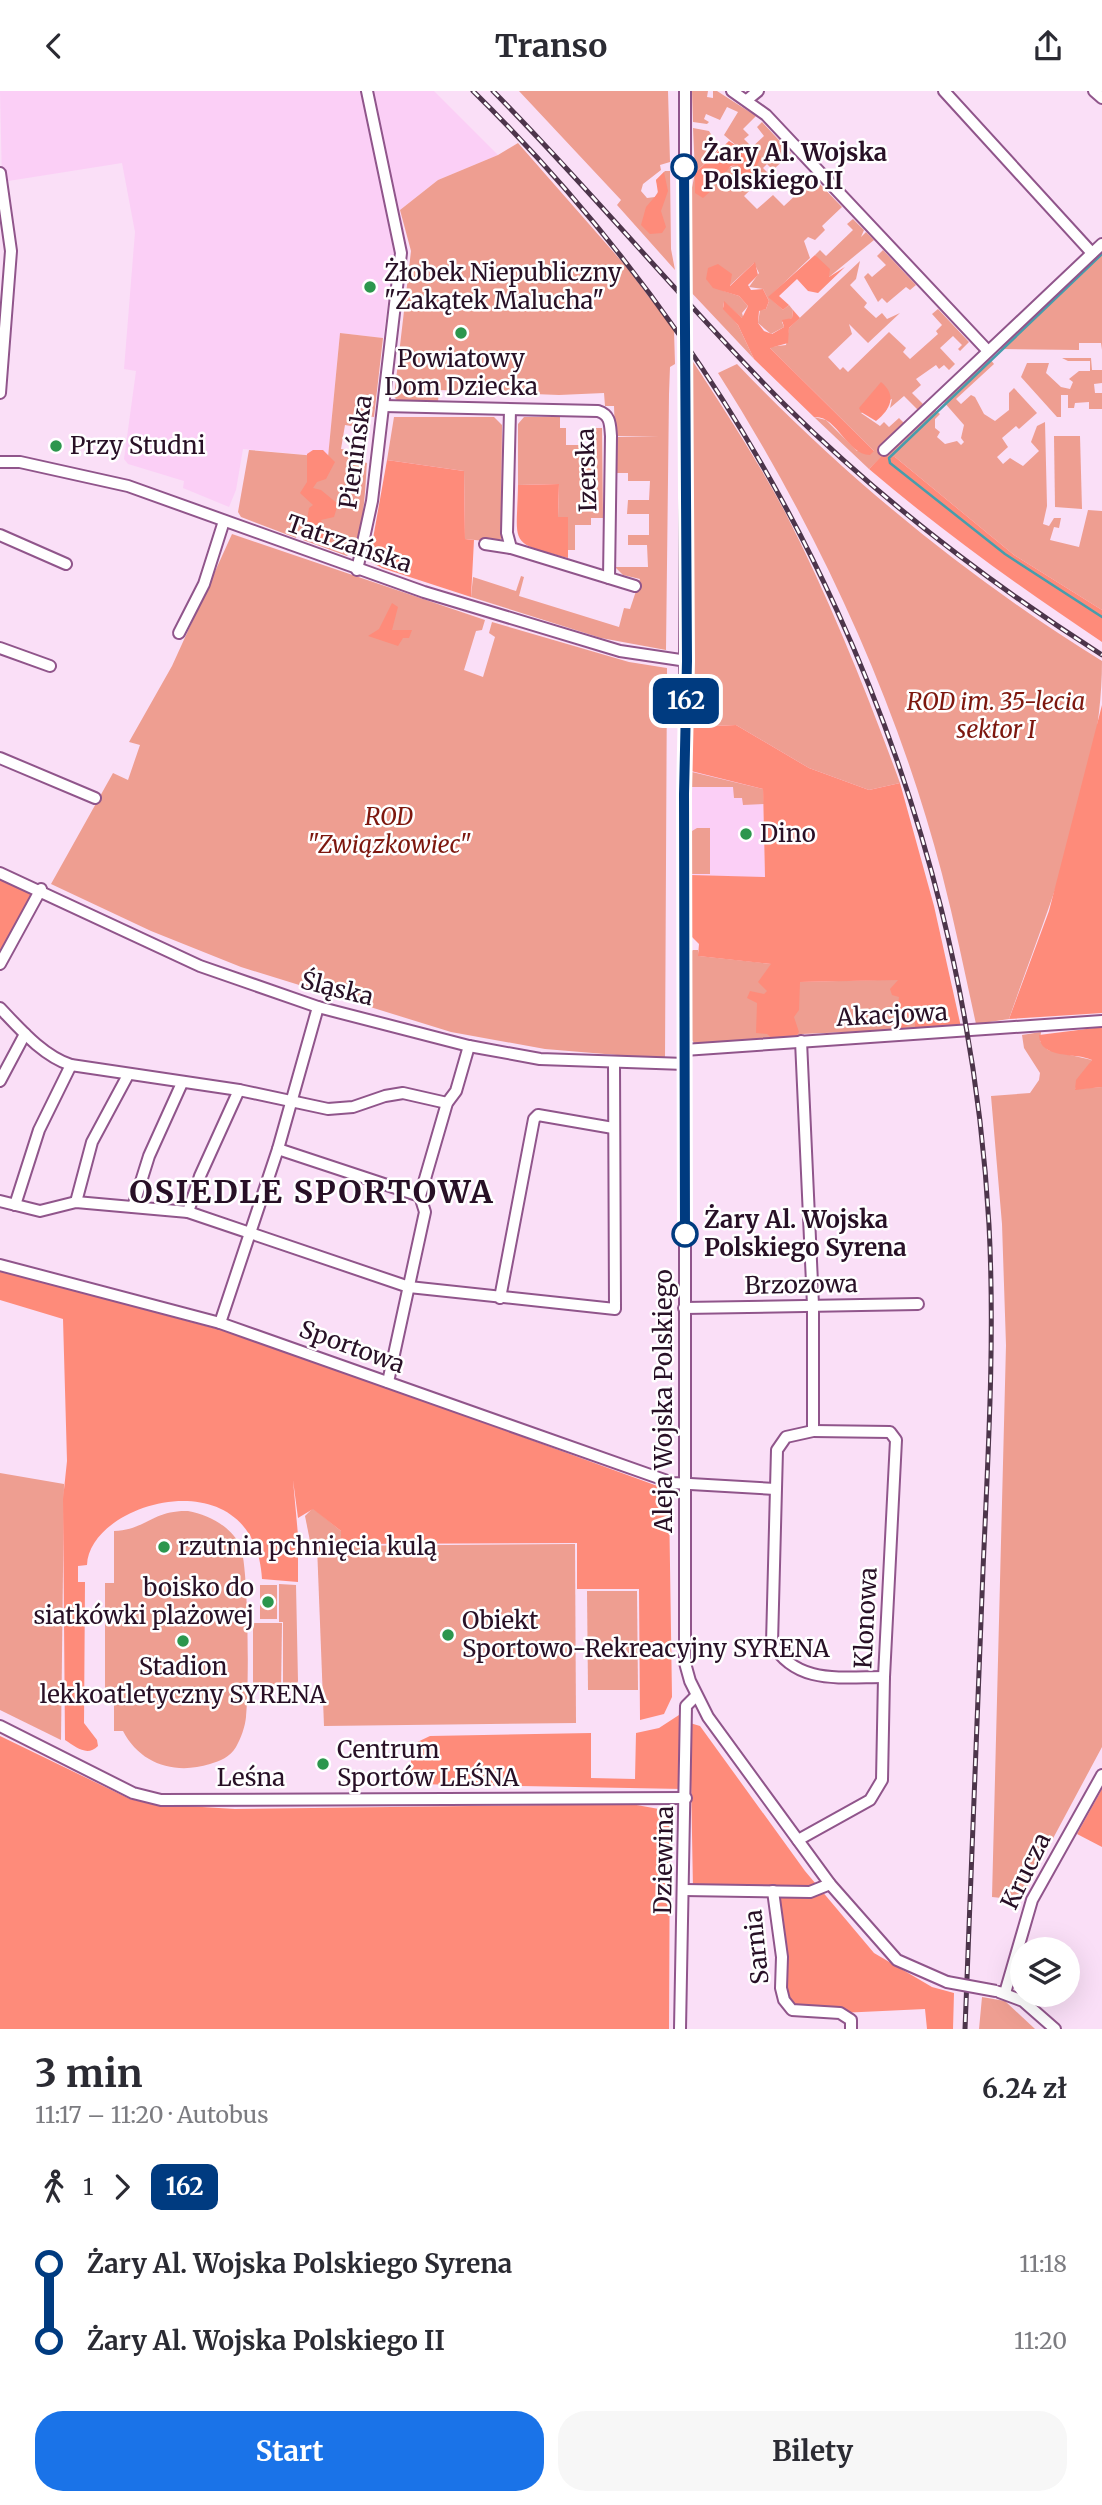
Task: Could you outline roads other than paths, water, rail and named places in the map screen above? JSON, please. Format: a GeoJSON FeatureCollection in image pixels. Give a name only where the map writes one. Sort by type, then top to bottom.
{"type":"FeatureCollection","features":[{"type":"Feature","properties":{"kind":"street","name":"Pienińska"},"geometry":{"type":"LineString","coordinates":[[357,570],[369,519],[401,253],[367,91]]}},
{"type":"Feature","properties":{"kind":"street","name":"Aleja Wojska Polskiego"},"geometry":{"type":"LineString","coordinates":[[685,91],[685,1663],[696,1696],[708,1717],[830,1884],[897,1960],[947,1982],[1000,1992],[1023,2001],[1055,2029]]}},
{"type":"Feature","properties":{"kind":"street"},"geometry":{"type":"LineString","coordinates":[[732,91],[766,115],[988,351]]}},
{"type":"Feature","properties":{"kind":"street"},"geometry":{"type":"LineString","coordinates":[[747,100],[758,91]]}},
{"type":"Feature","properties":{"kind":"street"},"geometry":{"type":"LineString","coordinates":[[944,91],[1092,253]]}},
{"type":"Feature","properties":{"kind":"street"},"geometry":{"type":"LineString","coordinates":[[1094,91],[1102,98]]}},
{"type":"Feature","properties":{"kind":"street"},"geometry":{"type":"LineString","coordinates":[[0,173],[10,251],[0,393]]}},
{"type":"Feature","properties":{"kind":"street"},"geometry":{"type":"LineString","coordinates":[[884,450],[1102,244]]}},
{"type":"Feature","properties":{"kind":"street","name":"Izerska"},"geometry":{"type":"LineString","coordinates":[[384,406],[598,411],[609,419],[609,578]]}},
{"type":"Feature","properties":{"kind":"street"},"geometry":{"type":"LineString","coordinates":[[510,410],[510,548]]}},
{"type":"Feature","properties":{"kind":"street","name":"Tatrzańska"},"geometry":{"type":"LineString","coordinates":[[0,462],[20,462],[128,485],[357,570],[620,651],[687,661]]}},
{"type":"Feature","properties":{"kind":"street"},"geometry":{"type":"LineString","coordinates":[[179,633],[204,584],[223,521]]}},
{"type":"Feature","properties":{"kind":"street"},"geometry":{"type":"LineString","coordinates":[[0,535],[66,563]]}},
{"type":"Feature","properties":{"kind":"street"},"geometry":{"type":"LineString","coordinates":[[485,544],[510,548],[635,586]]}},
{"type":"Feature","properties":{"kind":"street"},"geometry":{"type":"LineString","coordinates":[[0,648],[50,666]]}},
{"type":"Feature","properties":{"kind":"street"},"geometry":{"type":"LineString","coordinates":[[0,758],[95,798]]}},
{"type":"Feature","properties":{"kind":"street","name":"Śląska"},"geometry":{"type":"LineString","coordinates":[[0,873],[41,889],[147,943],[270,992],[318,1007],[469,1047],[540,1059],[684,1064]]}},
{"type":"Feature","properties":{"kind":"street"},"geometry":{"type":"LineString","coordinates":[[0,964],[41,889]]}},
{"type":"Feature","properties":{"kind":"street"},"geometry":{"type":"LineString","coordinates":[[220,1323],[278,1149],[318,1007]]}},
{"type":"Feature","properties":{"kind":"street"},"geometry":{"type":"LineString","coordinates":[[0,1008],[25,1034],[60,1061],[71,1065],[239,1090],[342,1109],[403,1093],[447,1103]]}},
{"type":"Feature","properties":{"kind":"street","name":"Akacjowa"},"geometry":{"type":"LineString","coordinates":[[684,1050],[1102,1021]]}},
{"type":"Feature","properties":{"kind":"street"},"geometry":{"type":"LineString","coordinates":[[0,1081],[25,1034]]}},
{"type":"Feature","properties":{"kind":"street"},"geometry":{"type":"LineString","coordinates":[[801,1041],[813,1305],[813,1431],[786,1437],[777,1450],[772,1643],[780,1657],[811,1676],[884,1677]]}},
{"type":"Feature","properties":{"kind":"street"},"geometry":{"type":"LineString","coordinates":[[388,1382],[425,1212],[420,1196],[447,1103],[456,1091],[469,1047]]}},
{"type":"Feature","properties":{"kind":"street"},"geometry":{"type":"LineString","coordinates":[[0,1201],[40,1211],[76,1202],[188,1212],[409,1287],[615,1309],[614,1063]]}},
{"type":"Feature","properties":{"kind":"street"},"geometry":{"type":"LineString","coordinates":[[15,1205],[39,1130],[71,1065]]}},
{"type":"Feature","properties":{"kind":"street"},"geometry":{"type":"LineString","coordinates":[[76,1202],[92,1142],[128,1075]]}},
{"type":"Feature","properties":{"kind":"street"},"geometry":{"type":"LineString","coordinates":[[133,1207],[149,1156],[182,1083]]}},
{"type":"Feature","properties":{"kind":"street"},"geometry":{"type":"LineString","coordinates":[[188,1212],[200,1176],[239,1090]]}},
{"type":"Feature","properties":{"kind":"street"},"geometry":{"type":"LineString","coordinates":[[500,1298],[534,1119],[538,1115],[613,1128]]}},
{"type":"Feature","properties":{"kind":"street"},"geometry":{"type":"LineString","coordinates":[[278,1149],[420,1196]]}},
{"type":"Feature","properties":{"kind":"street","name":"Sportowa"},"geometry":{"type":"LineString","coordinates":[[0,1265],[220,1323],[610,1463],[684,1486],[775,1489]]}},
{"type":"Feature","properties":{"kind":"street","name":"Brzozowa"},"geometry":{"type":"LineString","coordinates":[[684,1308],[918,1304]]}},
{"type":"Feature","properties":{"kind":"street","name":"Klonowa"},"geometry":{"type":"LineString","coordinates":[[798,1840],[870,1800],[882,1780],[884,1677],[896,1440],[890,1432],[813,1431]]}},
{"type":"Feature","properties":{"kind":"street","name":"Dziewina"},"geometry":{"type":"LineString","coordinates":[[680,2029],[686,1706],[696,1696]]}},
{"type":"Feature","properties":{"kind":"street","name":"Leśna"},"geometry":{"type":"LineString","coordinates":[[0,1726],[133,1793],[160,1800],[686,1798]]}},
{"type":"Feature","properties":{"kind":"street","name":"Krucza"},"geometry":{"type":"LineString","coordinates":[[1000,1992],[1032,1901],[1102,1775]]}},
{"type":"Feature","properties":{"kind":"street"},"geometry":{"type":"LineString","coordinates":[[684,1890],[817,1891],[830,1884]]}},
{"type":"Feature","properties":{"kind":"street","name":"Sarnia"},"geometry":{"type":"LineString","coordinates":[[772,1891],[782,1957],[784,2000],[792,2010],[840,2013],[851,2020],[851,2029]]}},
{"type":"Feature","properties":{"kind":"waterway"},"geometry":{"type":"LineString","coordinates":[[1102,254],[889,458],[890,463],[1005,554],[1102,617]]}},
{"type":"Feature","properties":{"kind":"railway"},"geometry":{"type":"LineString","coordinates":[[473,91],[582,209],[679,335],[764,469],[837,610],[896,757],[941,909],[972,1065],[991,1268],[989,1441],[965,2029]]}},
{"type":"Feature","properties":{"kind":"railway"},"geometry":{"type":"LineString","coordinates":[[493,91],[749,368],[822,441],[937,539],[1018,599],[1102,655]]}},
{"type":"Feature","properties":{"kind":"place","name":"Żary Al. Wojska Polskiego II"},"geometry":{"type":"Point","coordinates":[684,167]}},
{"type":"Feature","properties":{"kind":"place","name":"Żłobek Niepubliczny \"Zakątek Malucha\""},"geometry":{"type":"Point","coordinates":[370,287]}},
{"type":"Feature","properties":{"kind":"place","name":"Powiatowy Dom Dziecka"},"geometry":{"type":"Point","coordinates":[461,333]}},
{"type":"Feature","properties":{"kind":"place","name":"Przy Studni"},"geometry":{"type":"Point","coordinates":[56,446]}},
{"type":"Feature","properties":{"kind":"place","name":"Dino"},"geometry":{"type":"Point","coordinates":[746,834]}},
{"type":"Feature","properties":{"kind":"place","name":"Żary Al. Wojska Polskiego Syrena"},"geometry":{"type":"Point","coordinates":[685,1234]}},
{"type":"Feature","properties":{"kind":"place","name":"rzutnia pchnięcia kulą"},"geometry":{"type":"Point","coordinates":[164,1547]}},
{"type":"Feature","properties":{"kind":"place","name":"boisko do siatkówki plażowej"},"geometry":{"type":"Point","coordinates":[268,1602]}},
{"type":"Feature","properties":{"kind":"place","name":"Obiekt Sportowo-Rekreacyjny SYRENA"},"geometry":{"type":"Point","coordinates":[448,1635]}},
{"type":"Feature","properties":{"kind":"place","name":"Stadion lekkoatletyczny SYRENA"},"geometry":{"type":"Point","coordinates":[183,1641]}},
{"type":"Feature","properties":{"kind":"place","name":"Centrum Sportów LEŚNA"},"geometry":{"type":"Point","coordinates":[323,1764]}},
{"type":"Feature","properties":{"kind":"district","name":"OSIEDLE SPORTOWA"},"geometry":{"type":"Point","coordinates":[312,1192]}},
{"type":"Feature","properties":{"kind":"park label","name":"ROD im. 35-lecia sektor I"},"geometry":{"type":"Point","coordinates":[996,716]}},
{"type":"Feature","properties":{"kind":"park label","name":"ROD \"Związkowiec\""},"geometry":{"type":"Point","coordinates":[389,831]}}]}
